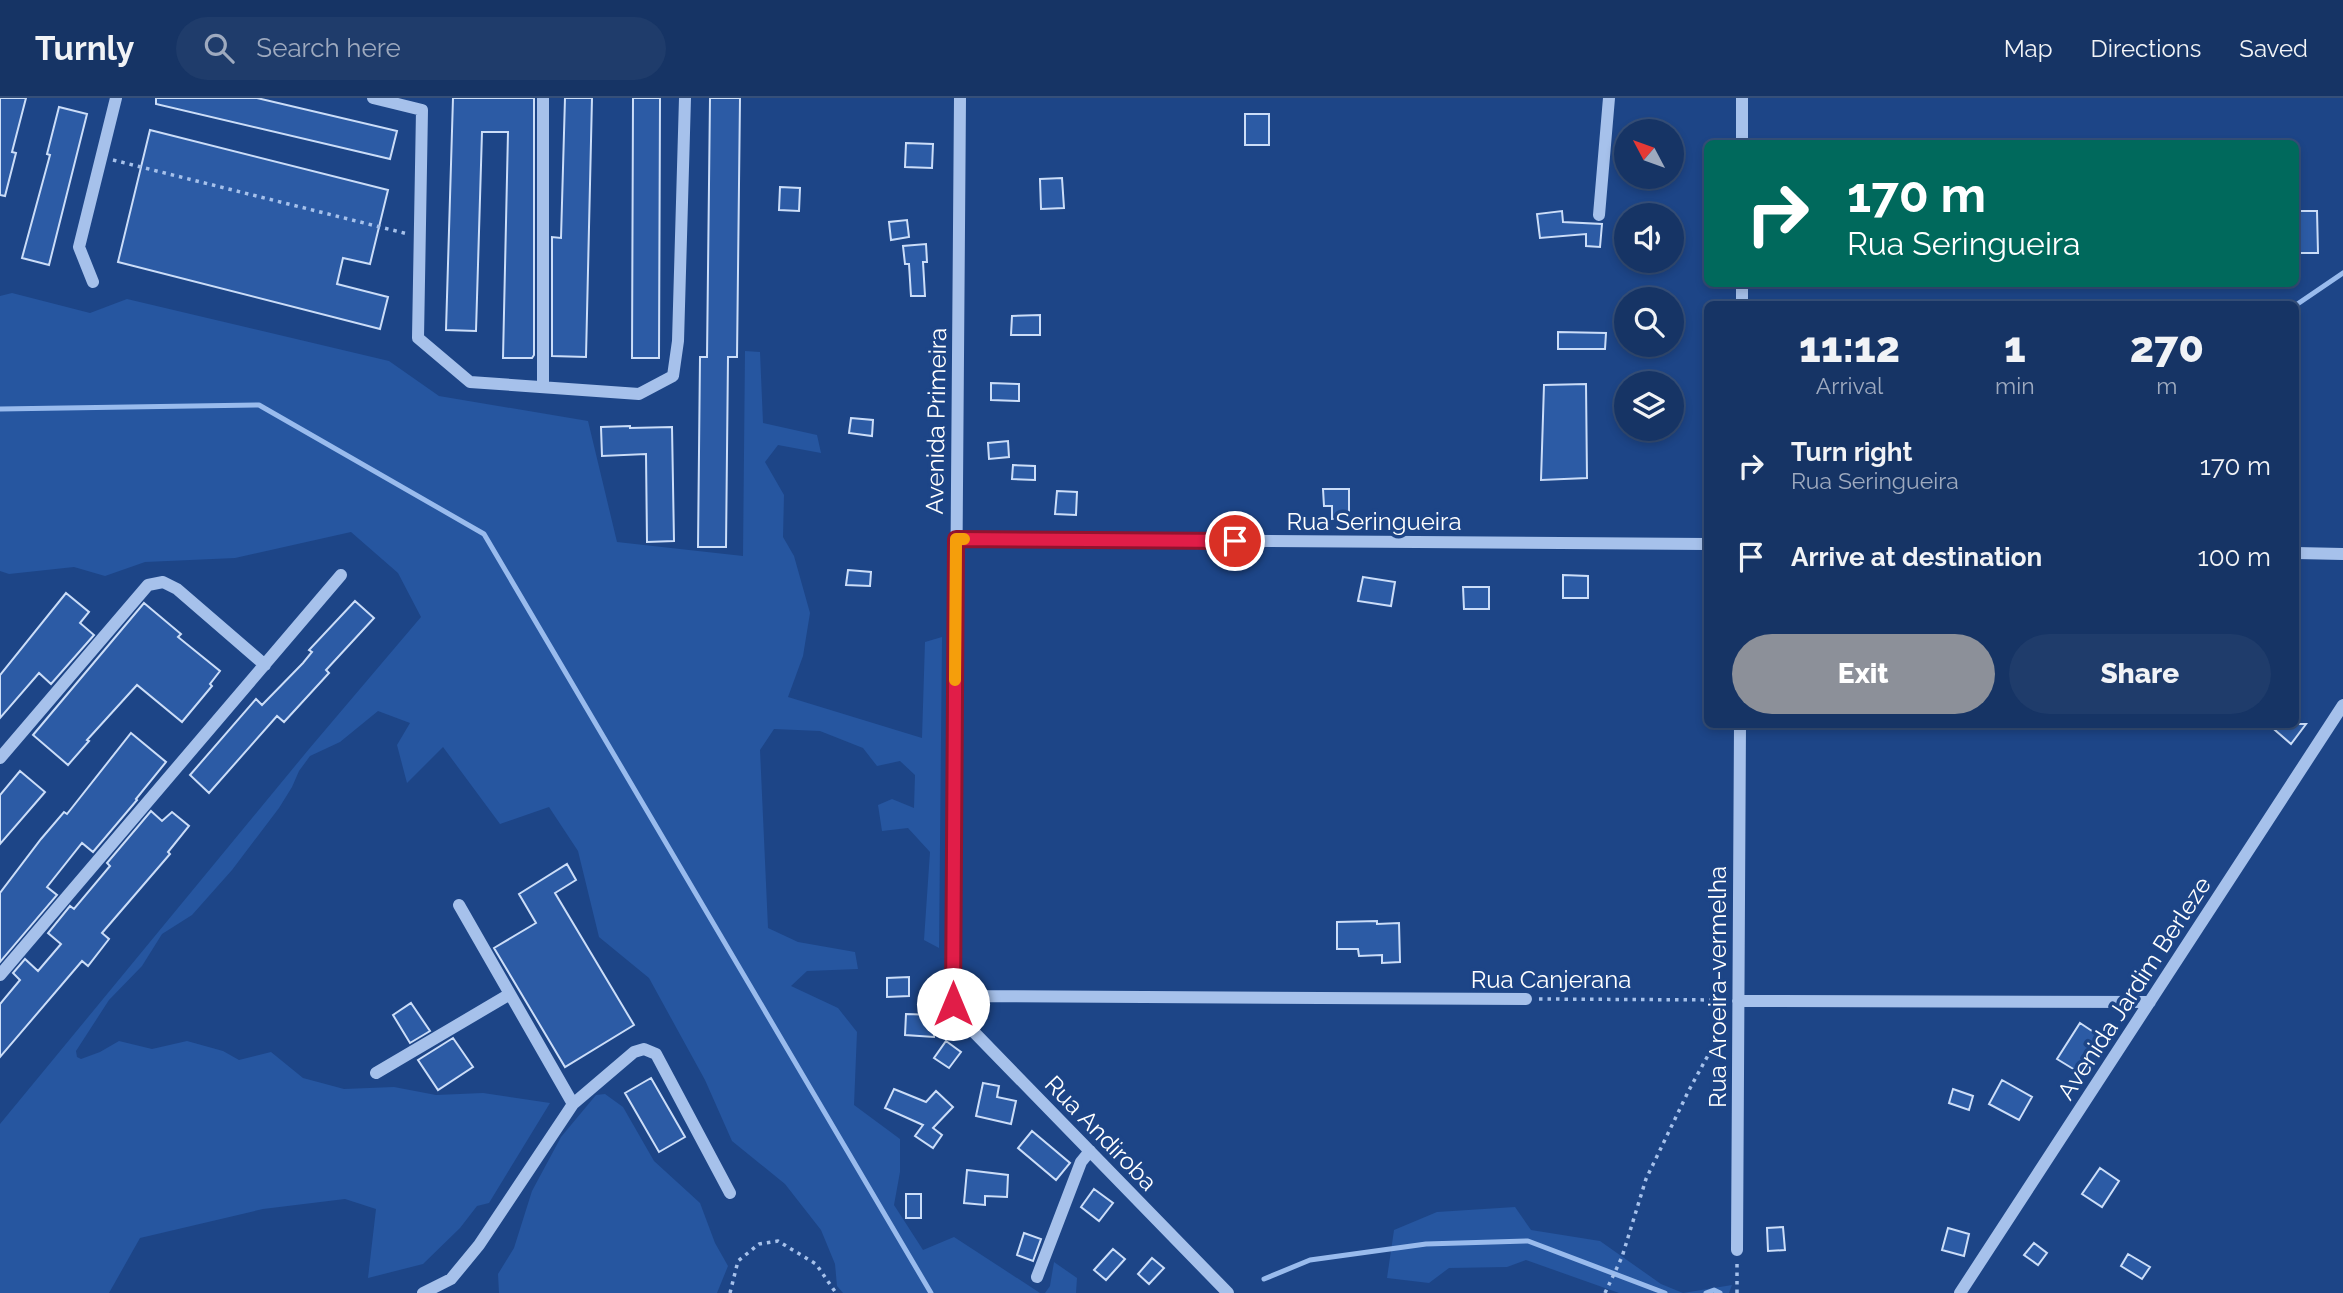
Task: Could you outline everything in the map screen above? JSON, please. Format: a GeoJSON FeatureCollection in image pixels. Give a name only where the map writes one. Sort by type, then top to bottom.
{"type":"FeatureCollection","features":[{"type":"Feature","properties":{"kind":"street"},"geometry":{"type":"LineString","coordinates":[[93,282],[79,247],[116,98]]}},
{"type":"Feature","properties":{"kind":"street"},"geometry":{"type":"LineString","coordinates":[[373,98],[422,110],[418,338],[470,382],[639,394],[673,376],[678,341],[685,98]]}},
{"type":"Feature","properties":{"kind":"street"},"geometry":{"type":"LineString","coordinates":[[543,98],[543,387]]}},
{"type":"Feature","properties":{"kind":"street","name":"Avenida Primeira"},"geometry":{"type":"LineString","coordinates":[[953,996],[960,98]]}},
{"type":"Feature","properties":{"kind":"street"},"geometry":{"type":"LineString","coordinates":[[1599,215],[1609,98]]}},
{"type":"Feature","properties":{"kind":"street"},"geometry":{"type":"LineString","coordinates":[[1742,98],[1742,140]]}},
{"type":"Feature","properties":{"kind":"street","name":"Rua Seringueira"},"geometry":{"type":"LineString","coordinates":[[956,539],[1704,544]]}},
{"type":"Feature","properties":{"kind":"street"},"geometry":{"type":"LineString","coordinates":[[2299,553],[2343,554]]}},
{"type":"Feature","properties":{"kind":"street"},"geometry":{"type":"LineString","coordinates":[[0,975],[341,575]]}},
{"type":"Feature","properties":{"kind":"street"},"geometry":{"type":"LineString","coordinates":[[0,758],[148,584],[163,582],[177,589],[265,664]]}},
{"type":"Feature","properties":{"kind":"street","name":"Avenida Jardim Berleze"},"geometry":{"type":"LineString","coordinates":[[1960,1293],[2343,705]]}},
{"type":"Feature","properties":{"kind":"street","name":"Rua Aroeira-vermelha"},"geometry":{"type":"LineString","coordinates":[[1737,1250],[1740,728]]}},
{"type":"Feature","properties":{"kind":"street"},"geometry":{"type":"LineString","coordinates":[[459,905],[573,1104]]}},
{"type":"Feature","properties":{"kind":"street"},"geometry":{"type":"LineString","coordinates":[[376,1073],[510,994]]}},
{"type":"Feature","properties":{"kind":"street","name":"Rua Canjerana"},"geometry":{"type":"LineString","coordinates":[[953,996],[1527,999]]}},
{"type":"Feature","properties":{"kind":"street","name":"Rua Andiroba"},"geometry":{"type":"LineString","coordinates":[[953,996],[953,1004],[970,1028],[1090,1151],[1220,1291]]}},
{"type":"Feature","properties":{"kind":"street"},"geometry":{"type":"LineString","coordinates":[[1738,1000],[2150,1002]]}},
{"type":"Feature","properties":{"kind":"street"},"geometry":{"type":"LineString","coordinates":[[422,1293],[451,1279],[479,1245],[573,1104],[634,1052],[644,1049],[656,1054],[730,1193]]}},
{"type":"Feature","properties":{"kind":"street"},"geometry":{"type":"LineString","coordinates":[[1037,1277],[1081,1162],[1090,1151]]}},
{"type":"Feature","properties":{"kind":"path"},"geometry":{"type":"LineString","coordinates":[[101,157],[420,237]]}},
{"type":"Feature","properties":{"kind":"path","name":"Rua Canjerana"},"geometry":{"type":"LineString","coordinates":[[1527,999],[1738,1000]]}},
{"type":"Feature","properties":{"kind":"path"},"geometry":{"type":"LineString","coordinates":[[1605,1293],[1622,1257],[1646,1179],[1689,1090],[1738,1000]]}},
{"type":"Feature","properties":{"kind":"path"},"geometry":{"type":"LineString","coordinates":[[730,1293],[738,1261],[759,1244],[778,1241],[816,1264],[836,1293]]}},
{"type":"Feature","properties":{"kind":"path"},"geometry":{"type":"LineString","coordinates":[[1737,1250],[1737,1293]]}},
{"type":"Feature","properties":{"kind":"shaded area"},"geometry":{"type":"Polygon","coordinates":[[[12,293],[90,313],[127,299],[389,361],[439,396],[588,421],[617,542],[743,556],[745,351],[760,352],[763,423],[817,435],[821,453],[778,445],[765,462],[784,495],[783,537],[794,556],[810,613],[803,656],[788,697],[922,738],[925,642],[942,637],[939,948],[924,940],[930,852],[908,828],[882,831],[878,805],[892,799],[914,808],[915,775],[900,761],[877,766],[863,748],[820,731],[774,729],[760,750],[768,928],[798,942],[855,952],[858,969],[807,971],[791,986],[838,1008],[857,1032],[854,1105],[900,1139],[900,1172],[894,1205],[923,1250],[954,1237],[1040,1293],[843,1293],[837,1286],[835,1264],[821,1230],[785,1184],[732,1141],[705,1080],[649,978],[599,937],[578,851],[549,807],[500,824],[443,747],[407,783],[397,745],[410,723],[378,711],[340,742],[310,756],[279,808],[232,870],[192,915],[162,934],[142,966],[109,1000],[76,1051],[77,1057],[81,1059],[100,1052],[119,1041],[152,1049],[187,1041],[223,1051],[239,1060],[271,1052],[303,1078],[344,1089],[394,1087],[436,1095],[483,1093],[550,1103],[489,1203],[477,1206],[460,1228],[423,1264],[368,1278],[376,1209],[345,1199],[263,1209],[140,1238],[109,1293],[0,1293],[0,1124],[421,617],[398,573],[351,532],[235,558],[145,562],[105,576],[74,567],[9,574],[0,571],[0,296],[12,293]]]}},
{"type":"Feature","properties":{"kind":"shaded area"},"geometry":{"type":"Polygon","coordinates":[[[605,1094],[623,1107],[654,1161],[700,1203],[715,1243],[728,1266],[717,1293],[499,1293],[498,1274],[514,1248],[532,1191],[561,1137],[596,1095],[605,1094]]]}},
{"type":"Feature","properties":{"kind":"shaded area"},"geometry":{"type":"Polygon","coordinates":[[[1515,1207],[1531,1230],[1600,1241],[1661,1284],[1683,1293],[1619,1293],[1526,1260],[1507,1267],[1449,1268],[1429,1283],[1387,1278],[1394,1230],[1437,1212],[1515,1207]]]}},
{"type":"Feature","properties":{"kind":"shaded area"},"geometry":{"type":"Polygon","coordinates":[[[1054,1262],[1077,1278],[1076,1293],[1045,1293],[1050,1286],[1054,1262]]]}},
{"type":"Feature","properties":{"kind":"shaded area"},"geometry":{"type":"Polygon","coordinates":[[[1732,1285],[1729,1293],[1683,1293],[1732,1285]]]}},
{"type":"Feature","properties":{"kind":"building"},"geometry":{"type":"Polygon","coordinates":[[[0,98],[26,98],[12,152],[16,153],[5,196],[0,195],[0,98]]]}},
{"type":"Feature","properties":{"kind":"building"},"geometry":{"type":"Polygon","coordinates":[[[156,98],[257,98],[397,131],[390,159],[156,104],[156,98]]]}},
{"type":"Feature","properties":{"kind":"building"},"geometry":{"type":"Polygon","coordinates":[[[453,98],[534,98],[532,358],[503,358],[508,132],[482,132],[476,331],[446,330],[453,98]]]}},
{"type":"Feature","properties":{"kind":"building"},"geometry":{"type":"Polygon","coordinates":[[[565,98],[592,98],[586,357],[552,356],[552,237],[561,238],[565,98]]]}},
{"type":"Feature","properties":{"kind":"building"},"geometry":{"type":"Polygon","coordinates":[[[633,98],[660,98],[659,358],[632,358],[633,98]]]}},
{"type":"Feature","properties":{"kind":"building"},"geometry":{"type":"Polygon","coordinates":[[[710,98],[740,98],[737,357],[728,357],[726,547],[698,547],[700,357],[707,357],[710,98]]]}},
{"type":"Feature","properties":{"kind":"building"},"geometry":{"type":"Polygon","coordinates":[[[59,107],[87,114],[49,265],[22,258],[50,155],[47,154],[59,107]]]}},
{"type":"Feature","properties":{"kind":"building"},"geometry":{"type":"Polygon","coordinates":[[[1245,114],[1269,114],[1269,145],[1245,145],[1245,114]]]}},
{"type":"Feature","properties":{"kind":"building"},"geometry":{"type":"Polygon","coordinates":[[[150,130],[388,190],[370,264],[343,258],[337,284],[388,297],[380,329],[118,262],[150,130]]]}},
{"type":"Feature","properties":{"kind":"building"},"geometry":{"type":"Polygon","coordinates":[[[906,143],[933,144],[932,168],[905,167],[906,143]]]}},
{"type":"Feature","properties":{"kind":"building"},"geometry":{"type":"Polygon","coordinates":[[[1062,178],[1064,208],[1041,209],[1040,179],[1062,178]]]}},
{"type":"Feature","properties":{"kind":"building"},"geometry":{"type":"Polygon","coordinates":[[[780,187],[800,188],[799,211],[779,210],[780,187]]]}},
{"type":"Feature","properties":{"kind":"building"},"geometry":{"type":"Polygon","coordinates":[[[1562,211],[1563,222],[1602,224],[1600,247],[1586,246],[1586,234],[1540,238],[1537,214],[1562,211]]]}},
{"type":"Feature","properties":{"kind":"building"},"geometry":{"type":"Polygon","coordinates":[[[2299,211],[2317,211],[2318,253],[2300,253],[2299,211]]]}},
{"type":"Feature","properties":{"kind":"building"},"geometry":{"type":"Polygon","coordinates":[[[907,220],[909,237],[891,240],[889,222],[907,220]]]}},
{"type":"Feature","properties":{"kind":"building"},"geometry":{"type":"Polygon","coordinates":[[[926,244],[927,262],[923,262],[925,296],[911,296],[909,264],[905,264],[903,246],[926,244]]]}},
{"type":"Feature","properties":{"kind":"building"},"geometry":{"type":"Polygon","coordinates":[[[1040,315],[1040,335],[1011,335],[1012,316],[1040,315]]]}},
{"type":"Feature","properties":{"kind":"building"},"geometry":{"type":"Polygon","coordinates":[[[1558,332],[1606,333],[1605,349],[1558,349],[1558,332]]]}},
{"type":"Feature","properties":{"kind":"building"},"geometry":{"type":"Polygon","coordinates":[[[991,383],[1019,384],[1019,401],[991,400],[991,383]]]}},
{"type":"Feature","properties":{"kind":"building"},"geometry":{"type":"Polygon","coordinates":[[[1586,384],[1587,478],[1541,480],[1544,385],[1586,384]]]}},
{"type":"Feature","properties":{"kind":"building"},"geometry":{"type":"Polygon","coordinates":[[[851,418],[873,420],[872,436],[849,433],[851,418]]]}},
{"type":"Feature","properties":{"kind":"building"},"geometry":{"type":"Polygon","coordinates":[[[601,427],[672,427],[674,541],[647,542],[646,454],[602,456],[601,427]]]}},
{"type":"Feature","properties":{"kind":"building"},"geometry":{"type":"Polygon","coordinates":[[[1008,441],[1009,457],[989,459],[988,443],[1008,441]]]}},
{"type":"Feature","properties":{"kind":"building"},"geometry":{"type":"Polygon","coordinates":[[[1013,465],[1035,466],[1035,480],[1012,479],[1013,465]]]}},
{"type":"Feature","properties":{"kind":"building"},"geometry":{"type":"Polygon","coordinates":[[[1323,489],[1349,489],[1349,518],[1332,519],[1332,506],[1324,506],[1323,489]]]}},
{"type":"Feature","properties":{"kind":"building"},"geometry":{"type":"Polygon","coordinates":[[[1057,491],[1077,492],[1076,515],[1055,514],[1057,491]]]}},
{"type":"Feature","properties":{"kind":"building"},"geometry":{"type":"Polygon","coordinates":[[[848,570],[871,572],[870,586],[846,585],[848,570]]]}},
{"type":"Feature","properties":{"kind":"building"},"geometry":{"type":"Polygon","coordinates":[[[1563,575],[1588,576],[1588,598],[1563,598],[1563,575]]]}},
{"type":"Feature","properties":{"kind":"building"},"geometry":{"type":"Polygon","coordinates":[[[1363,577],[1395,582],[1391,606],[1358,601],[1363,577]]]}},
{"type":"Feature","properties":{"kind":"building"},"geometry":{"type":"Polygon","coordinates":[[[1463,587],[1489,587],[1489,609],[1464,609],[1463,587]]]}},
{"type":"Feature","properties":{"kind":"building"},"geometry":{"type":"Polygon","coordinates":[[[66,593],[89,612],[80,623],[94,635],[51,684],[39,673],[0,718],[0,675],[66,593]]]}},
{"type":"Feature","properties":{"kind":"building"},"geometry":{"type":"Polygon","coordinates":[[[355,601],[374,618],[326,670],[329,673],[284,722],[277,716],[209,793],[190,775],[256,699],[262,705],[303,663],[312,652],[309,650],[355,601]]]}},
{"type":"Feature","properties":{"kind":"building"},"geometry":{"type":"Polygon","coordinates":[[[144,603],[181,634],[178,637],[220,671],[210,684],[212,686],[182,722],[137,685],[68,765],[33,735],[144,603]]]}},
{"type":"Feature","properties":{"kind":"building"},"geometry":{"type":"Polygon","coordinates":[[[2299,724],[2306,724],[2291,744],[2273,728],[2299,728],[2299,724]]]}},
{"type":"Feature","properties":{"kind":"building"},"geometry":{"type":"Polygon","coordinates":[[[131,733],[166,762],[93,852],[82,843],[47,887],[57,895],[0,962],[0,893],[41,839],[64,812],[67,814],[131,733]]]}},
{"type":"Feature","properties":{"kind":"building"},"geometry":{"type":"Polygon","coordinates":[[[20,771],[45,792],[0,844],[0,795],[20,771]]]}},
{"type":"Feature","properties":{"kind":"building"},"geometry":{"type":"Polygon","coordinates":[[[151,811],[162,821],[172,812],[189,826],[168,852],[170,854],[102,933],[109,939],[88,966],[82,961],[0,1057],[0,1004],[20,980],[13,973],[25,959],[38,971],[61,944],[48,933],[70,906],[74,909],[110,866],[107,863],[151,811]]]}},
{"type":"Feature","properties":{"kind":"building"},"geometry":{"type":"Polygon","coordinates":[[[567,864],[576,880],[555,893],[634,1025],[565,1067],[494,948],[536,923],[519,894],[567,864]]]}},
{"type":"Feature","properties":{"kind":"building"},"geometry":{"type":"Polygon","coordinates":[[[1377,921],[1377,924],[1399,923],[1400,962],[1382,963],[1382,955],[1359,956],[1358,949],[1337,949],[1337,922],[1377,921]]]}},
{"type":"Feature","properties":{"kind":"building"},"geometry":{"type":"Polygon","coordinates":[[[909,977],[909,996],[887,997],[887,978],[909,977]]]}},
{"type":"Feature","properties":{"kind":"building"},"geometry":{"type":"Polygon","coordinates":[[[411,1003],[430,1031],[410,1043],[393,1015],[411,1003]]]}},
{"type":"Feature","properties":{"kind":"building"},"geometry":{"type":"Polygon","coordinates":[[[906,1014],[935,1015],[934,1037],[905,1035],[906,1014]]]}},
{"type":"Feature","properties":{"kind":"building"},"geometry":{"type":"Polygon","coordinates":[[[2080,1023],[2098,1035],[2075,1070],[2057,1059],[2080,1023]]]}},
{"type":"Feature","properties":{"kind":"building"},"geometry":{"type":"Polygon","coordinates":[[[453,1038],[473,1067],[438,1090],[418,1060],[453,1038]]]}},
{"type":"Feature","properties":{"kind":"building"},"geometry":{"type":"Polygon","coordinates":[[[946,1041],[961,1052],[949,1068],[934,1058],[946,1041]]]}},
{"type":"Feature","properties":{"kind":"building"},"geometry":{"type":"Polygon","coordinates":[[[651,1078],[685,1137],[659,1152],[625,1093],[651,1078]]]}},
{"type":"Feature","properties":{"kind":"building"},"geometry":{"type":"Polygon","coordinates":[[[2002,1080],[2032,1097],[2019,1120],[1989,1104],[2002,1080]]]}},
{"type":"Feature","properties":{"kind":"building"},"geometry":{"type":"Polygon","coordinates":[[[983,1083],[999,1086],[997,1097],[1016,1101],[1011,1124],[976,1116],[983,1083]]]}},
{"type":"Feature","properties":{"kind":"building"},"geometry":{"type":"Polygon","coordinates":[[[894,1089],[926,1102],[936,1091],[953,1107],[933,1128],[942,1135],[933,1148],[915,1136],[923,1125],[885,1108],[894,1089]]]}},
{"type":"Feature","properties":{"kind":"building"},"geometry":{"type":"Polygon","coordinates":[[[1953,1089],[1973,1096],[1969,1110],[1949,1103],[1953,1089]]]}},
{"type":"Feature","properties":{"kind":"building"},"geometry":{"type":"Polygon","coordinates":[[[1032,1131],[1070,1163],[1056,1180],[1018,1148],[1032,1131]]]}},
{"type":"Feature","properties":{"kind":"building"},"geometry":{"type":"Polygon","coordinates":[[[2100,1168],[2119,1181],[2102,1207],[2082,1194],[2100,1168]]]}},
{"type":"Feature","properties":{"kind":"building"},"geometry":{"type":"Polygon","coordinates":[[[967,1170],[1008,1175],[1007,1197],[985,1196],[985,1205],[964,1203],[967,1170]]]}},
{"type":"Feature","properties":{"kind":"building"},"geometry":{"type":"Polygon","coordinates":[[[1094,1189],[1113,1203],[1099,1221],[1081,1207],[1094,1189]]]}},
{"type":"Feature","properties":{"kind":"building"},"geometry":{"type":"Polygon","coordinates":[[[906,1194],[921,1194],[921,1218],[906,1218],[906,1194]]]}},
{"type":"Feature","properties":{"kind":"building"},"geometry":{"type":"Polygon","coordinates":[[[1783,1227],[1785,1250],[1768,1251],[1767,1228],[1783,1227]]]}},
{"type":"Feature","properties":{"kind":"building"},"geometry":{"type":"Polygon","coordinates":[[[1948,1228],[1969,1234],[1964,1256],[1942,1250],[1948,1228]]]}},
{"type":"Feature","properties":{"kind":"building"},"geometry":{"type":"Polygon","coordinates":[[[1024,1233],[1041,1239],[1033,1261],[1017,1255],[1024,1233]]]}},
{"type":"Feature","properties":{"kind":"building"},"geometry":{"type":"Polygon","coordinates":[[[2034,1243],[2047,1253],[2038,1265],[2024,1255],[2034,1243]]]}},
{"type":"Feature","properties":{"kind":"building"},"geometry":{"type":"Polygon","coordinates":[[[1113,1249],[1125,1259],[1106,1280],[1094,1270],[1113,1249]]]}},
{"type":"Feature","properties":{"kind":"building"},"geometry":{"type":"Polygon","coordinates":[[[2128,1254],[2150,1267],[2142,1279],[2121,1266],[2128,1254]]]}},
{"type":"Feature","properties":{"kind":"building"},"geometry":{"type":"Polygon","coordinates":[[[1152,1258],[1164,1268],[1149,1284],[1138,1274],[1152,1258]]]}},
{"type":"Feature","properties":{"kind":"waterway"},"geometry":{"type":"LineString","coordinates":[[2299,303],[2343,273]]}},
{"type":"Feature","properties":{"kind":"waterway"},"geometry":{"type":"LineString","coordinates":[[0,409],[259,405],[484,534],[931,1293]]}},
{"type":"Feature","properties":{"kind":"waterway"},"geometry":{"type":"LineString","coordinates":[[1264,1279],[1310,1260],[1426,1244],[1528,1241],[1665,1293]]}},
{"type":"Feature","properties":{"kind":"waterway"},"geometry":{"type":"LineString","coordinates":[[1706,1293],[1714,1290],[1720,1293]]}},
{"type":"Feature","properties":{"kind":"slow traffic"},"geometry":{"type":"LineString","coordinates":[[955,680],[956,539],[964,539]]}},
{"type":"Feature","properties":{"kind":"route"},"geometry":{"type":"LineString","coordinates":[[953,1004],[956,539],[1235,541]]}}]}
